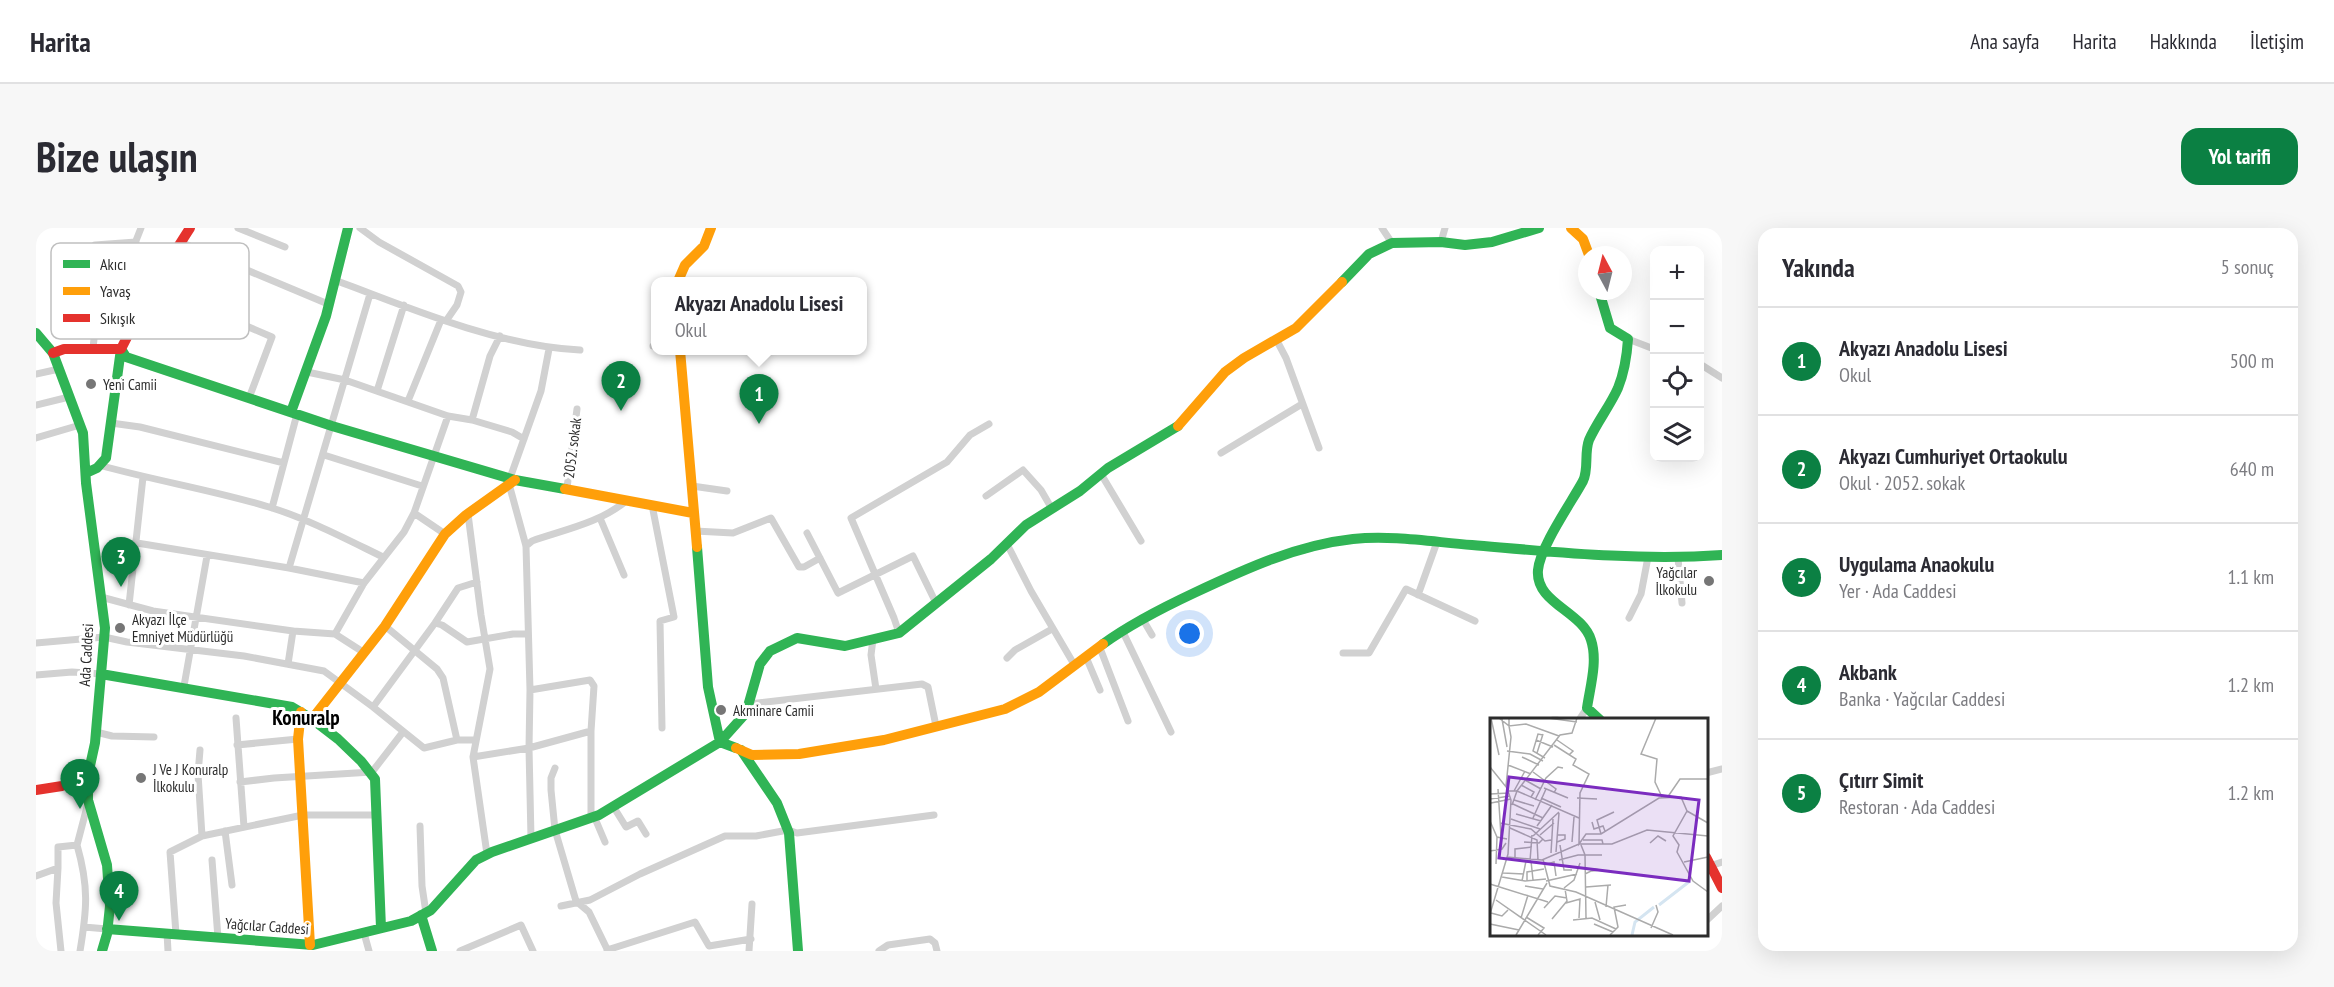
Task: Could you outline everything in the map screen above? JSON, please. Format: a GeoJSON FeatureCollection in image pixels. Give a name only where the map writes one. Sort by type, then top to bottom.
{"type":"FeatureCollection","features":[{"type":"Feature","properties":{"kind":"main road"},"geometry":{"type":"LineString","coordinates":[[180,242],[190,228]]}},
{"type":"Feature","properties":{"kind":"main road"},"geometry":{"type":"LineString","coordinates":[[294,413],[328,304],[348,228]]}},
{"type":"Feature","properties":{"kind":"main road"},"geometry":{"type":"LineString","coordinates":[[680,277],[685,265],[704,246],[711,228]]}},
{"type":"Feature","properties":{"kind":"main road"},"geometry":{"type":"LineString","coordinates":[[432,951],[424,914],[431,910],[476,860],[487,854],[593,817],[720,742],[746,713],[760,664],[770,651],[797,638],[845,646],[899,633],[991,559],[1026,525],[1180,424],[1226,372],[1244,358],[1296,328],[1369,254],[1392,243],[1441,242],[1465,246],[1492,242],[1539,228]]}},
{"type":"Feature","properties":{"kind":"main road"},"geometry":{"type":"LineString","coordinates":[[1570,228],[1576,230],[1587,246]]}},
{"type":"Feature","properties":{"kind":"main road"},"geometry":{"type":"LineString","coordinates":[[1597,718],[1587,708],[1592,672],[1591,640],[1587,630],[1575,617],[1540,589],[1537,573],[1538,562],[1585,477],[1588,442],[1618,388],[1627,355],[1628,339],[1610,328],[1602,300]]}},
{"type":"Feature","properties":{"kind":"main road","name":"Ada Caddesi"},"geometry":{"type":"LineString","coordinates":[[36,334],[52,354],[83,433],[101,597],[104,637],[96,732],[88,776],[88,800],[107,865],[110,906],[102,951]]}},
{"type":"Feature","properties":{"kind":"main road"},"geometry":{"type":"LineString","coordinates":[[86,473],[106,458],[116,374],[121,349],[126,339]]}},
{"type":"Feature","properties":{"kind":"main road"},"geometry":{"type":"LineString","coordinates":[[52,354],[64,349],[121,349]]}},
{"type":"Feature","properties":{"kind":"main road"},"geometry":{"type":"LineString","coordinates":[[121,349],[126,357],[332,426],[511,481],[567,488],[693,513]]}},
{"type":"Feature","properties":{"kind":"main road"},"geometry":{"type":"LineString","coordinates":[[680,355],[713,721],[720,742]]}},
{"type":"Feature","properties":{"kind":"main road"},"geometry":{"type":"LineString","coordinates":[[312,719],[385,626],[445,534],[468,513],[511,481]]}},
{"type":"Feature","properties":{"kind":"main road"},"geometry":{"type":"LineString","coordinates":[[720,742],[752,755],[799,754],[884,740],[1005,709],[1039,692],[1122,630],[1142,618],[1242,570],[1298,549],[1353,539],[1394,539],[1544,551],[1678,558],[1722,555]]}},
{"type":"Feature","properties":{"kind":"main road"},"geometry":{"type":"LineString","coordinates":[[101,674],[184,686],[294,707],[354,753],[372,772],[375,779],[381,928]]}},
{"type":"Feature","properties":{"kind":"main road"},"geometry":{"type":"LineString","coordinates":[[301,712],[298,739],[300,777],[315,947]]}},
{"type":"Feature","properties":{"kind":"main road"},"geometry":{"type":"LineString","coordinates":[[741,750],[777,803],[788,830],[798,951]]}},
{"type":"Feature","properties":{"kind":"main road"},"geometry":{"type":"LineString","coordinates":[[37,792],[88,776]]}},
{"type":"Feature","properties":{"kind":"main road"},"geometry":{"type":"LineString","coordinates":[[1708,861],[1722,888]]}},
{"type":"Feature","properties":{"kind":"main road","name":"Yağcılar Caddesi"},"geometry":{"type":"LineString","coordinates":[[107,928],[218,938],[278,947],[315,947],[411,921],[424,914]]}},
{"type":"Feature","properties":{"kind":"street"},"geometry":{"type":"LineString","coordinates":[[136,243],[141,228]]}},
{"type":"Feature","properties":{"kind":"street"},"geometry":{"type":"LineString","coordinates":[[238,228],[285,246]]}},
{"type":"Feature","properties":{"kind":"street"},"geometry":{"type":"LineString","coordinates":[[360,228],[379,242],[458,286],[461,292],[457,305],[443,320],[408,401]]}},
{"type":"Feature","properties":{"kind":"street"},"geometry":{"type":"LineString","coordinates":[[1383,228],[1392,243]]}},
{"type":"Feature","properties":{"kind":"street"},"geometry":{"type":"LineString","coordinates":[[1441,242],[1445,228]]}},
{"type":"Feature","properties":{"kind":"street"},"geometry":{"type":"LineString","coordinates":[[249,271],[328,304]]}},
{"type":"Feature","properties":{"kind":"street"},"geometry":{"type":"LineString","coordinates":[[335,280],[443,320],[549,349],[580,350]]}},
{"type":"Feature","properties":{"kind":"street"},"geometry":{"type":"LineString","coordinates":[[289,568],[370,294]]}},
{"type":"Feature","properties":{"kind":"street"},"geometry":{"type":"LineString","coordinates":[[377,390],[404,305]]}},
{"type":"Feature","properties":{"kind":"street"},"geometry":{"type":"LineString","coordinates":[[249,327],[272,337],[249,398]]}},
{"type":"Feature","properties":{"kind":"street"},"geometry":{"type":"LineString","coordinates":[[472,420],[490,356],[500,336]]}},
{"type":"Feature","properties":{"kind":"street"},"geometry":{"type":"LineString","coordinates":[[93,348],[94,339]]}},
{"type":"Feature","properties":{"kind":"street"},"geometry":{"type":"LineString","coordinates":[[1276,339],[1286,358],[1319,448]]}},
{"type":"Feature","properties":{"kind":"street"},"geometry":{"type":"LineString","coordinates":[[1628,339],[1650,347]]}},
{"type":"Feature","properties":{"kind":"street"},"geometry":{"type":"LineString","coordinates":[[531,838],[526,546],[511,481],[541,391],[549,349]]}},
{"type":"Feature","properties":{"kind":"street"},"geometry":{"type":"LineString","coordinates":[[1704,367],[1722,378]]}},
{"type":"Feature","properties":{"kind":"street"},"geometry":{"type":"LineString","coordinates":[[36,374],[58,369]]}},
{"type":"Feature","properties":{"kind":"street"},"geometry":{"type":"LineString","coordinates":[[307,372],[345,380],[448,416],[472,420],[512,432],[524,439]]}},
{"type":"Feature","properties":{"kind":"street"},"geometry":{"type":"LineString","coordinates":[[36,405],[69,397]]}},
{"type":"Feature","properties":{"kind":"street"},"geometry":{"type":"LineString","coordinates":[[1221,453],[1302,404]]}},
{"type":"Feature","properties":{"kind":"street","name":"2052. sokak"},"geometry":{"type":"LineString","coordinates":[[567,488],[577,409]]}},
{"type":"Feature","properties":{"kind":"street"},"geometry":{"type":"LineString","coordinates":[[272,508],[294,413]]}},
{"type":"Feature","properties":{"kind":"street"},"geometry":{"type":"LineString","coordinates":[[335,634],[364,583],[404,532],[414,513],[448,416]]}},
{"type":"Feature","properties":{"kind":"street"},"geometry":{"type":"LineString","coordinates":[[111,423],[140,427],[284,463]]}},
{"type":"Feature","properties":{"kind":"street"},"geometry":{"type":"LineString","coordinates":[[899,633],[850,518],[947,462],[970,435],[989,424]]}},
{"type":"Feature","properties":{"kind":"street"},"geometry":{"type":"LineString","coordinates":[[36,438],[80,425]]}},
{"type":"Feature","properties":{"kind":"street"},"geometry":{"type":"LineString","coordinates":[[324,455],[422,486]]}},
{"type":"Feature","properties":{"kind":"street"},"geometry":{"type":"LineString","coordinates":[[99,465],[224,494],[272,508],[383,557]]}},
{"type":"Feature","properties":{"kind":"street"},"geometry":{"type":"LineString","coordinates":[[986,496],[1023,470],[1041,490],[1052,509]]}},
{"type":"Feature","properties":{"kind":"street"},"geometry":{"type":"LineString","coordinates":[[1101,474],[1141,541]]}},
{"type":"Feature","properties":{"kind":"street"},"geometry":{"type":"LineString","coordinates":[[129,605],[143,477]]}},
{"type":"Feature","properties":{"kind":"street"},"geometry":{"type":"LineString","coordinates":[[692,486],[727,491]]}},
{"type":"Feature","properties":{"kind":"street"},"geometry":{"type":"LineString","coordinates":[[526,546],[532,541],[600,518],[627,500]]}},
{"type":"Feature","properties":{"kind":"street"},"geometry":{"type":"LineString","coordinates":[[652,505],[674,617],[660,621],[662,728]]}},
{"type":"Feature","properties":{"kind":"street"},"geometry":{"type":"LineString","coordinates":[[414,513],[445,534]]}},
{"type":"Feature","properties":{"kind":"street"},"geometry":{"type":"LineString","coordinates":[[468,513],[490,669],[473,757],[487,854]]}},
{"type":"Feature","properties":{"kind":"street"},"geometry":{"type":"LineString","coordinates":[[600,518],[624,575]]}},
{"type":"Feature","properties":{"kind":"street"},"geometry":{"type":"LineString","coordinates":[[695,531],[733,532],[771,518],[799,567],[804,567],[820,558]]}},
{"type":"Feature","properties":{"kind":"street"},"geometry":{"type":"LineString","coordinates":[[807,533],[838,593],[913,555],[936,603]]}},
{"type":"Feature","properties":{"kind":"street"},"geometry":{"type":"LineString","coordinates":[[1418,595],[1437,542]]}},
{"type":"Feature","properties":{"kind":"street"},"geometry":{"type":"LineString","coordinates":[[137,543],[364,583]]}},
{"type":"Feature","properties":{"kind":"street"},"geometry":{"type":"LineString","coordinates":[[1007,544],[1075,666]]}},
{"type":"Feature","properties":{"kind":"street"},"geometry":{"type":"LineString","coordinates":[[184,686],[207,556]]}},
{"type":"Feature","properties":{"kind":"street"},"geometry":{"type":"LineString","coordinates":[[1629,618],[1641,594],[1648,556]]}},
{"type":"Feature","properties":{"kind":"street"},"geometry":{"type":"LineString","coordinates":[[1678,558],[1682,603]]}},
{"type":"Feature","properties":{"kind":"street"},"geometry":{"type":"LineString","coordinates":[[373,707],[458,588],[477,582]]}},
{"type":"Feature","properties":{"kind":"street"},"geometry":{"type":"LineString","coordinates":[[1343,653],[1369,653],[1406,590],[1475,621]]}},
{"type":"Feature","properties":{"kind":"street"},"geometry":{"type":"LineString","coordinates":[[101,597],[129,605],[197,616],[335,634],[363,652]]}},
{"type":"Feature","properties":{"kind":"street"},"geometry":{"type":"LineString","coordinates":[[1142,618],[1152,635]]}},
{"type":"Feature","properties":{"kind":"street"},"geometry":{"type":"LineString","coordinates":[[435,623],[442,625],[467,642],[513,634],[528,634]]}},
{"type":"Feature","properties":{"kind":"street"},"geometry":{"type":"LineString","coordinates":[[385,626],[413,652],[437,669],[443,678],[457,740]]}},
{"type":"Feature","properties":{"kind":"street"},"geometry":{"type":"LineString","coordinates":[[1007,658],[1052,628]]}},
{"type":"Feature","properties":{"kind":"street"},"geometry":{"type":"LineString","coordinates":[[288,664],[293,630]]}},
{"type":"Feature","properties":{"kind":"street"},"geometry":{"type":"LineString","coordinates":[[1122,630],[1171,732]]}},
{"type":"Feature","properties":{"kind":"street"},"geometry":{"type":"LineString","coordinates":[[36,644],[104,637],[127,642],[189,648],[324,671],[424,748],[457,740],[475,740]]}},
{"type":"Feature","properties":{"kind":"street"},"geometry":{"type":"LineString","coordinates":[[873,639],[871,655],[876,689]]}},
{"type":"Feature","properties":{"kind":"street"},"geometry":{"type":"LineString","coordinates":[[1100,648],[1128,722]]}},
{"type":"Feature","properties":{"kind":"street"},"geometry":{"type":"LineString","coordinates":[[1086,657],[1100,690]]}},
{"type":"Feature","properties":{"kind":"street"},"geometry":{"type":"LineString","coordinates":[[36,675],[72,672],[101,674]]}},
{"type":"Feature","properties":{"kind":"street"},"geometry":{"type":"LineString","coordinates":[[530,690],[590,680],[594,686],[591,731],[593,817],[605,842]]}},
{"type":"Feature","properties":{"kind":"street"},"geometry":{"type":"LineString","coordinates":[[748,704],[922,684],[928,687],[936,726]]}},
{"type":"Feature","properties":{"kind":"street"},"geometry":{"type":"LineString","coordinates":[[1580,718],[1587,708]]}},
{"type":"Feature","properties":{"kind":"street"},"geometry":{"type":"LineString","coordinates":[[236,718],[244,827]]}},
{"type":"Feature","properties":{"kind":"street"},"geometry":{"type":"LineString","coordinates":[[473,757],[529,748],[591,731]]}},
{"type":"Feature","properties":{"kind":"street"},"geometry":{"type":"LineString","coordinates":[[96,732],[112,736],[154,736]]}},
{"type":"Feature","properties":{"kind":"street"},"geometry":{"type":"LineString","coordinates":[[240,782],[372,772],[403,732]]}},
{"type":"Feature","properties":{"kind":"street"},"geometry":{"type":"LineString","coordinates":[[237,745],[298,739]]}},
{"type":"Feature","properties":{"kind":"street"},"geometry":{"type":"LineString","coordinates":[[200,750],[198,774],[202,836]]}},
{"type":"Feature","properties":{"kind":"street"},"geometry":{"type":"LineString","coordinates":[[555,768],[551,778],[555,830],[576,902],[589,912],[608,950],[695,922],[709,946],[751,939]]}},
{"type":"Feature","properties":{"kind":"street"},"geometry":{"type":"LineString","coordinates":[[1707,773],[1722,769]]}},
{"type":"Feature","properties":{"kind":"street"},"geometry":{"type":"LineString","coordinates":[[72,951],[80,950],[84,927],[87,884],[77,845],[88,800]]}},
{"type":"Feature","properties":{"kind":"street"},"geometry":{"type":"LineString","coordinates":[[613,806],[626,828],[638,821],[646,834]]}},
{"type":"Feature","properties":{"kind":"street"},"geometry":{"type":"LineString","coordinates":[[168,951],[172,934],[170,852],[202,836],[303,815],[377,815]]}},
{"type":"Feature","properties":{"kind":"street"},"geometry":{"type":"LineString","coordinates":[[561,906],[590,900],[640,874],[725,836],[756,836],[788,830],[797,834],[934,816]]}},
{"type":"Feature","properties":{"kind":"street"},"geometry":{"type":"LineString","coordinates":[[420,826],[424,914]]}},
{"type":"Feature","properties":{"kind":"street"},"geometry":{"type":"LineString","coordinates":[[225,831],[232,885]]}},
{"type":"Feature","properties":{"kind":"street"},"geometry":{"type":"LineString","coordinates":[[61,951],[56,903],[58,847],[77,845]]}},
{"type":"Feature","properties":{"kind":"street"},"geometry":{"type":"LineString","coordinates":[[212,860],[218,938]]}},
{"type":"Feature","properties":{"kind":"street"},"geometry":{"type":"LineString","coordinates":[[1708,861],[1722,862]]}},
{"type":"Feature","properties":{"kind":"street"},"geometry":{"type":"LineString","coordinates":[[36,876],[58,868]]}},
{"type":"Feature","properties":{"kind":"street"},"geometry":{"type":"LineString","coordinates":[[749,951],[752,904]]}},
{"type":"Feature","properties":{"kind":"street"},"geometry":{"type":"LineString","coordinates":[[1707,920],[1722,906]]}},
{"type":"Feature","properties":{"kind":"street"},"geometry":{"type":"LineString","coordinates":[[460,951],[521,925],[533,951]]}},
{"type":"Feature","properties":{"kind":"street"},"geometry":{"type":"LineString","coordinates":[[84,927],[107,928]]}},
{"type":"Feature","properties":{"kind":"street"},"geometry":{"type":"LineString","coordinates":[[364,933],[369,951]]}},
{"type":"Feature","properties":{"kind":"street"},"geometry":{"type":"LineString","coordinates":[[879,951],[888,945],[930,939],[935,943],[937,951]]}},
{"type":"Feature","properties":{"kind":"street"},"geometry":{"type":"LineString","coordinates":[[477,943],[480,951]]}},
{"type":"Feature","properties":{"kind":"traffic: fast"},"geometry":{"type":"LineString","coordinates":[[291,412],[326,316],[348,228]]}},
{"type":"Feature","properties":{"kind":"traffic: fast"},"geometry":{"type":"LineString","coordinates":[[1342,282],[1369,254],[1392,243],[1441,242],[1465,245],[1492,242],[1539,228]]}},
{"type":"Feature","properties":{"kind":"traffic: fast"},"geometry":{"type":"LineString","coordinates":[[1598,718],[1587,708],[1594,665],[1591,640],[1579,621],[1544,591],[1539,581],[1538,570],[1544,549],[1583,481],[1589,440],[1615,395],[1624,370],[1628,339],[1610,328],[1602,300]]}},
{"type":"Feature","properties":{"kind":"traffic: fast"},"geometry":{"type":"LineString","coordinates":[[36,333],[53,353],[83,433],[86,483],[105,628],[95,743],[88,775],[88,800],[107,865],[110,906],[107,934],[102,951]]}},
{"type":"Feature","properties":{"kind":"traffic: fast"},"geometry":{"type":"LineString","coordinates":[[86,473],[97,468],[106,458],[121,349],[126,357],[332,426],[515,480],[565,489]]}},
{"type":"Feature","properties":{"kind":"traffic: fast"},"geometry":{"type":"LineString","coordinates":[[697,547],[708,687],[720,742],[746,713],[760,664],[770,651],[797,638],[845,646],[899,633],[991,559],[1026,525],[1080,491],[1108,468],[1178,426]]}},
{"type":"Feature","properties":{"kind":"traffic: fast"},"geometry":{"type":"LineString","coordinates":[[1103,644],[1159,610],[1213,584],[1292,552],[1332,542],[1368,538],[1398,538],[1566,553],[1660,557],[1722,555]]}},
{"type":"Feature","properties":{"kind":"traffic: fast"},"geometry":{"type":"LineString","coordinates":[[101,674],[292,707],[338,739],[361,761],[375,779],[381,928]]}},
{"type":"Feature","properties":{"kind":"traffic: fast"},"geometry":{"type":"LineString","coordinates":[[107,929],[313,945],[411,921],[431,910],[476,860],[492,852],[599,815],[720,742],[736,748]]}},
{"type":"Feature","properties":{"kind":"traffic: fast"},"geometry":{"type":"LineString","coordinates":[[741,750],[777,803],[789,833],[798,951]]}},
{"type":"Feature","properties":{"kind":"traffic: fast"},"geometry":{"type":"LineString","coordinates":[[421,915],[432,951]]}},
{"type":"Feature","properties":{"kind":"traffic: slow"},"geometry":{"type":"LineString","coordinates":[[680,277],[685,265],[704,246],[711,228]]}},
{"type":"Feature","properties":{"kind":"traffic: slow"},"geometry":{"type":"LineString","coordinates":[[1571,228],[1583,239],[1586,246]]}},
{"type":"Feature","properties":{"kind":"traffic: slow"},"geometry":{"type":"LineString","coordinates":[[1178,426],[1225,372],[1244,358],[1296,328],[1342,282]]}},
{"type":"Feature","properties":{"kind":"traffic: slow"},"geometry":{"type":"LineString","coordinates":[[680,355],[697,547]]}},
{"type":"Feature","properties":{"kind":"traffic: slow"},"geometry":{"type":"LineString","coordinates":[[312,719],[385,626],[445,534],[466,515],[515,480]]}},
{"type":"Feature","properties":{"kind":"traffic: slow"},"geometry":{"type":"LineString","coordinates":[[565,489],[693,513]]}},
{"type":"Feature","properties":{"kind":"traffic: slow"},"geometry":{"type":"LineString","coordinates":[[736,748],[752,755],[799,754],[884,740],[1005,709],[1039,692],[1103,644]]}},
{"type":"Feature","properties":{"kind":"traffic: slow"},"geometry":{"type":"LineString","coordinates":[[301,712],[298,739],[310,945]]}},
{"type":"Feature","properties":{"kind":"traffic: jam"},"geometry":{"type":"LineString","coordinates":[[180,243],[190,228]]}},
{"type":"Feature","properties":{"kind":"traffic: jam"},"geometry":{"type":"LineString","coordinates":[[53,353],[64,349],[121,349],[126,339]]}},
{"type":"Feature","properties":{"kind":"traffic: jam"},"geometry":{"type":"LineString","coordinates":[[36,790],[62,786],[88,775]]}},
{"type":"Feature","properties":{"kind":"traffic: jam"},"geometry":{"type":"LineString","coordinates":[[1707,859],[1722,888]]}},
{"type":"Feature","properties":{"kind":"place","name":"Yeni Camii"},"geometry":{"type":"Point","coordinates":[91,384]}},
{"type":"Feature","properties":{"kind":"place","name":"Akyazı Cumhuriyet Ortaokulu"},"geometry":{"type":"Point","coordinates":[621,411]}},
{"type":"Feature","properties":{"kind":"place","name":"Akyazı Anadolu Lisesi"},"geometry":{"type":"Point","coordinates":[759,424]}},
{"type":"Feature","properties":{"kind":"place","name":"Yağcılar İlkokulu"},"geometry":{"type":"Point","coordinates":[1709,581]}},
{"type":"Feature","properties":{"kind":"place","name":"Uygulama Anaokulu"},"geometry":{"type":"Point","coordinates":[121,587]}},
{"type":"Feature","properties":{"kind":"place","name":"Akyazı İlçe Emniyet Müdürlüğü"},"geometry":{"type":"Point","coordinates":[120,628]}},
{"type":"Feature","properties":{"kind":"place","name":"Akminare Camii"},"geometry":{"type":"Point","coordinates":[721,710]}},
{"type":"Feature","properties":{"kind":"place","name":"J Ve J Konuralp İlkokulu"},"geometry":{"type":"Point","coordinates":[141,778]}},
{"type":"Feature","properties":{"kind":"place","name":"Çıtırr Simit"},"geometry":{"type":"Point","coordinates":[80,809]}},
{"type":"Feature","properties":{"kind":"place","name":"Akbank"},"geometry":{"type":"Point","coordinates":[119,921]}},
{"type":"Feature","properties":{"kind":"district","name":"Konuralp"},"geometry":{"type":"Point","coordinates":[306,717]}}]}
